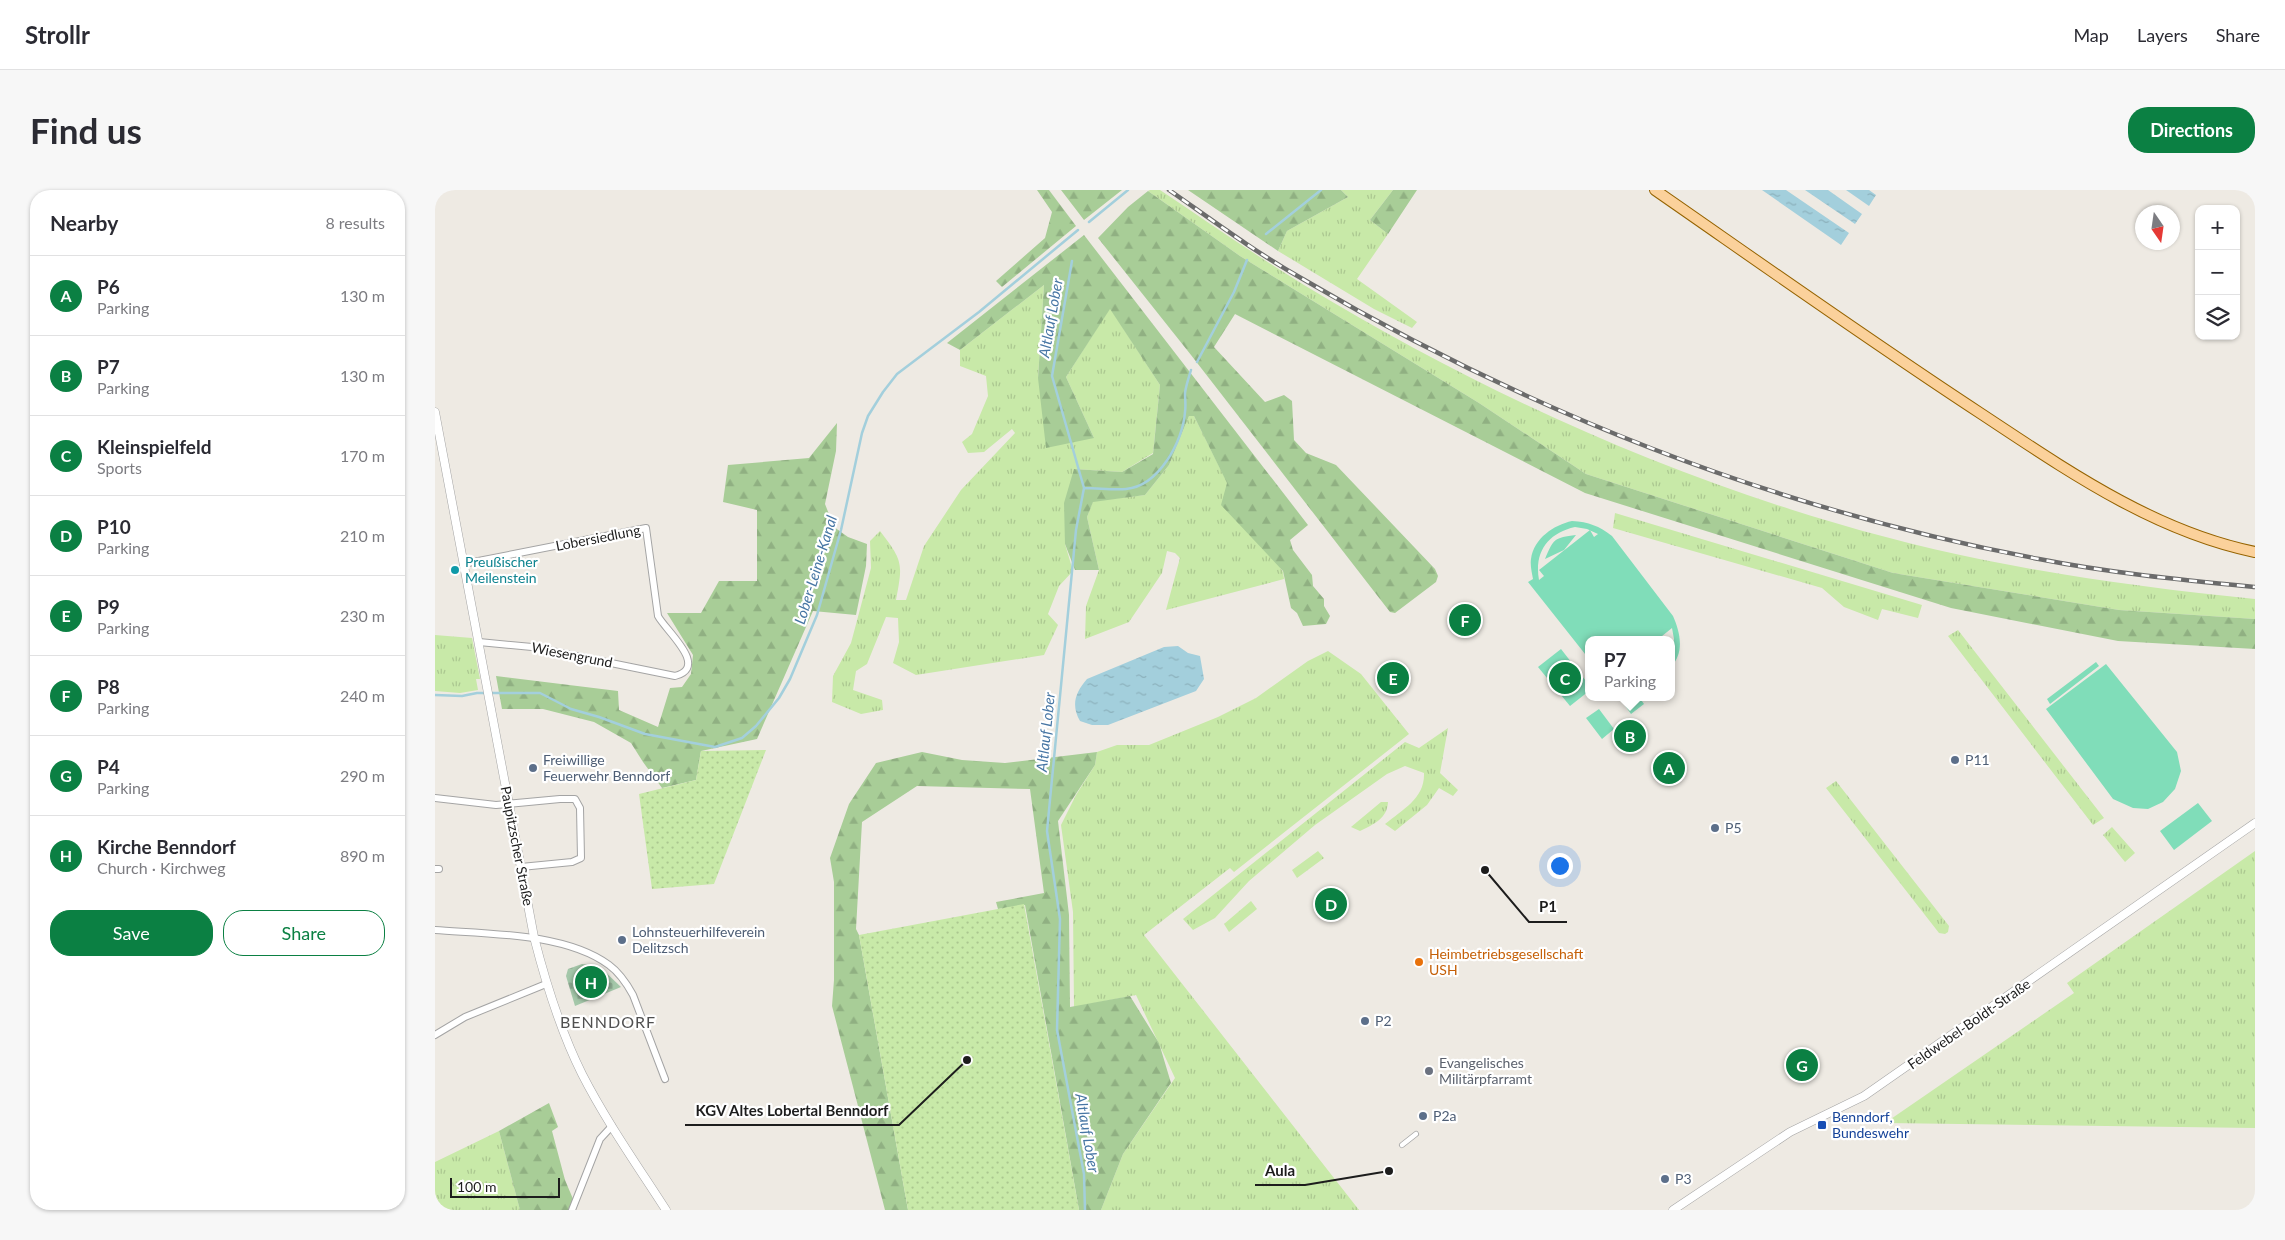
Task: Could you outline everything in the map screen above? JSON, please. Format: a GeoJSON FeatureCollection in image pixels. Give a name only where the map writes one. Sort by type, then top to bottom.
{"type":"FeatureCollection","features":[{"type":"Feature","properties":{"kind":"main road"},"geometry":{"type":"LineString","coordinates":[[1655,190],[1919,374],[2076,476],[2166,522],[2232,547],[2255,552]]}},
{"type":"Feature","properties":{"kind":"street","name":"Paupitzscher Straße"},"geometry":{"type":"LineString","coordinates":[[435,412],[534,937],[546,984],[568,1044],[593,1095],[666,1210]]}},
{"type":"Feature","properties":{"kind":"street","name":"Lobersiedlung"},"geometry":{"type":"LineString","coordinates":[[463,564],[646,528],[658,616],[663,625],[681,645],[688,662],[687,669],[680,675],[665,675]]}},
{"type":"Feature","properties":{"kind":"street","name":"Wiesengrund"},"geometry":{"type":"LineString","coordinates":[[479,642],[532,647],[665,675]]}},
{"type":"Feature","properties":{"kind":"street"},"geometry":{"type":"LineString","coordinates":[[435,798],[496,805],[571,798],[578,802],[580,808],[581,858],[572,862],[521,867]]}},
{"type":"Feature","properties":{"kind":"street","name":"Feldwebel-Boldt-Straße"},"geometry":{"type":"LineString","coordinates":[[1673,1210],[1790,1132],[1864,1096],[2255,823]]}},
{"type":"Feature","properties":{"kind":"street"},"geometry":{"type":"LineString","coordinates":[[435,930],[534,937],[590,954],[611,966],[633,995],[665,1079]]}},
{"type":"Feature","properties":{"kind":"street"},"geometry":{"type":"LineString","coordinates":[[435,1035],[465,1017],[546,984]]}},
{"type":"Feature","properties":{"kind":"street"},"geometry":{"type":"LineString","coordinates":[[572,1210],[600,1139],[612,1126]]}},
{"type":"Feature","properties":{"kind":"street"},"geometry":{"type":"LineString","coordinates":[[1402,1145],[1417,1134]]}},
{"type":"Feature","properties":{"kind":"green space"},"geometry":{"type":"Polygon","coordinates":[[[1037,190],[1049,190],[1076,226],[1002,287],[996,281],[1045,238],[1052,212],[1037,190]]]}},
{"type":"Feature","properties":{"kind":"green space"},"geometry":{"type":"Polygon","coordinates":[[[1061,190],[1122,190],[1084,220],[1061,190]]]}},
{"type":"Feature","properties":{"kind":"green space"},"geometry":{"type":"Polygon","coordinates":[[[1160,190],[1286,274],[1383,331],[1464,374],[1548,415],[1633,452],[1719,485],[1895,540],[1984,560],[2085,578],[2255,599],[2255,619],[2119,610],[1893,573],[1586,474],[1479,403],[1240,256],[1148,191],[1160,190]]]}},
{"type":"Feature","properties":{"kind":"green space"},"geometry":{"type":"Polygon","coordinates":[[[1188,190],[1341,190],[1348,197],[1287,231],[1278,251],[1188,190]]]}},
{"type":"Feature","properties":{"kind":"green space"},"geometry":{"type":"Polygon","coordinates":[[[1341,190],[1393,190],[1370,220],[1388,234],[1357,279],[1417,322],[1412,328],[1374,309],[1278,251],[1287,231],[1348,197],[1341,190]]]}},
{"type":"Feature","properties":{"kind":"green space"},"geometry":{"type":"Polygon","coordinates":[[[1393,190],[1417,190],[1388,234],[1370,220],[1393,190]]]}},
{"type":"Feature","properties":{"kind":"green space"},"geometry":{"type":"Polygon","coordinates":[[[1148,191],[1240,256],[1479,403],[1586,474],[1893,573],[2119,610],[2255,619],[2255,649],[2118,641],[1951,608],[1585,493],[1235,314],[1214,347],[1265,402],[1284,395],[1292,401],[1294,440],[1306,453],[1336,465],[1435,569],[1438,576],[1436,582],[1395,613],[1390,612],[1098,238],[1128,207],[1148,191]]]}},
{"type":"Feature","properties":{"kind":"green space"},"geometry":{"type":"Polygon","coordinates":[[[1084,235],[1308,525],[1290,540],[1293,550],[1312,575],[1313,586],[1324,599],[1324,606],[1330,616],[1326,624],[1303,626],[1297,613],[1291,608],[1283,571],[1221,505],[1227,483],[1194,416],[1189,416],[1169,465],[1145,495],[1093,502],[1087,517],[1099,570],[1075,570],[1065,544],[1064,503],[1074,469],[1122,472],[1153,454],[1160,385],[1110,309],[1066,377],[1094,438],[1046,448],[1038,378],[1044,285],[960,350],[947,343],[1084,235]]]}},
{"type":"Feature","properties":{"kind":"green space"},"geometry":{"type":"Polygon","coordinates":[[[1044,285],[1038,378],[1094,438],[1066,377],[1110,308],[1160,385],[1153,453],[1122,472],[1074,469],[1065,544],[1073,571],[1059,586],[1048,614],[1058,625],[1044,655],[916,675],[893,663],[899,642],[898,618],[886,617],[867,664],[856,671],[853,690],[882,700],[883,710],[861,714],[832,702],[833,676],[851,643],[871,568],[870,541],[880,531],[893,549],[897,556],[900,570],[896,600],[906,600],[924,546],[961,490],[1015,433],[1012,429],[984,452],[968,453],[962,442],[972,434],[988,396],[986,376],[960,366],[960,350],[1044,285]]]}},
{"type":"Feature","properties":{"kind":"green space"},"geometry":{"type":"Polygon","coordinates":[[[1189,416],[1194,416],[1228,484],[1283,572],[1284,579],[1166,610],[1180,558],[1175,553],[1167,551],[1162,573],[1129,622],[1085,639],[1086,606],[1099,570],[1087,517],[1093,501],[1145,495],[1169,465],[1189,416]]]}},
{"type":"Feature","properties":{"kind":"green space"},"geometry":{"type":"Polygon","coordinates":[[[837,423],[836,451],[825,504],[834,527],[848,537],[867,544],[866,566],[856,615],[813,611],[757,739],[701,751],[696,780],[662,788],[631,743],[594,722],[543,709],[502,709],[496,676],[618,691],[619,710],[658,727],[670,688],[682,687],[691,674],[693,655],[667,613],[701,613],[719,581],[757,581],[757,510],[723,502],[728,465],[809,458],[837,423]]]}},
{"type":"Feature","properties":{"kind":"green space"},"geometry":{"type":"Polygon","coordinates":[[[1615,513],[1922,605],[1918,618],[1882,609],[1878,620],[1844,607],[1822,588],[1613,528],[1615,513]]]}},
{"type":"Feature","properties":{"kind":"green space"},"geometry":{"type":"Polygon","coordinates":[[[1572,521],[1584,522],[1598,527],[1612,536],[1673,616],[1680,642],[1680,648],[1675,661],[1675,636],[1672,628],[1662,636],[1585,636],[1585,654],[1528,582],[1533,579],[1531,561],[1536,545],[1546,534],[1558,526],[1572,521]],[[1575,527],[1565,530],[1550,539],[1541,553],[1539,561],[1538,570],[1539,580],[1544,576],[1539,570],[1590,530],[1575,527]],[[1590,530],[1594,537],[1598,534],[1590,530]]]}},
{"type":"Feature","properties":{"kind":"green space"},"geometry":{"type":"Polygon","coordinates":[[[1576,535],[1564,550],[1545,559],[1556,540],[1576,535]]]}},
{"type":"Feature","properties":{"kind":"green space"},"geometry":{"type":"Polygon","coordinates":[[[1958,630],[2104,818],[2093,825],[1948,636],[1958,630]]]}},
{"type":"Feature","properties":{"kind":"green space"},"geometry":{"type":"Polygon","coordinates":[[[435,635],[472,638],[480,679],[476,679],[478,690],[460,693],[435,691],[435,635]]]}},
{"type":"Feature","properties":{"kind":"green space"},"geometry":{"type":"Polygon","coordinates":[[[1561,649],[1585,680],[1585,694],[1570,706],[1538,667],[1561,649]]]}},
{"type":"Feature","properties":{"kind":"green space"},"geometry":{"type":"Polygon","coordinates":[[[1328,651],[1361,674],[1409,734],[1234,872],[1230,868],[1144,935],[1359,1210],[1101,1210],[1123,1154],[1175,1078],[1136,995],[1074,1007],[1073,912],[1061,825],[1076,795],[1095,765],[1097,752],[1117,745],[1149,745],[1218,717],[1256,698],[1308,661],[1328,651]]]}},
{"type":"Feature","properties":{"kind":"green space"},"geometry":{"type":"Polygon","coordinates":[[[2096,662],[2099,666],[2050,704],[2047,699],[2096,662]]]}},
{"type":"Feature","properties":{"kind":"green space"},"geometry":{"type":"Polygon","coordinates":[[[2106,664],[2177,752],[2181,771],[2175,789],[2163,802],[2148,809],[2133,808],[2113,799],[2046,709],[2106,664]]]}},
{"type":"Feature","properties":{"kind":"green space"},"geometry":{"type":"Polygon","coordinates":[[[1622,701],[1642,701],[1644,704],[1631,714],[1622,701]]]}},
{"type":"Feature","properties":{"kind":"green space"},"geometry":{"type":"Polygon","coordinates":[[[1599,709],[1614,729],[1602,739],[1586,718],[1599,709]]]}},
{"type":"Feature","properties":{"kind":"green space"},"geometry":{"type":"Polygon","coordinates":[[[1448,728],[1440,773],[1458,790],[1453,796],[1439,788],[1427,805],[1395,831],[1385,824],[1406,808],[1417,796],[1421,789],[1424,773],[1405,766],[1387,774],[1315,825],[1249,881],[1215,918],[1193,930],[1183,919],[1405,742],[1419,748],[1448,728]]]}},
{"type":"Feature","properties":{"kind":"green space"},"geometry":{"type":"Polygon","coordinates":[[[766,750],[714,884],[652,889],[639,794],[696,780],[701,751],[766,750]]]}},
{"type":"Feature","properties":{"kind":"green space"},"geometry":{"type":"Polygon","coordinates":[[[922,752],[962,760],[1005,763],[1097,752],[1095,765],[1058,821],[1069,915],[1070,1007],[1130,996],[1159,1043],[1171,1083],[1123,1154],[1101,1210],[1079,1210],[1025,905],[998,909],[996,902],[1044,893],[1030,789],[917,786],[862,822],[856,929],[859,935],[908,1210],[885,1210],[832,1006],[834,980],[834,882],[830,858],[849,804],[876,763],[922,752]]]}},
{"type":"Feature","properties":{"kind":"green space"},"geometry":{"type":"Polygon","coordinates":[[[1836,781],[1949,926],[1948,932],[1945,934],[1939,933],[1826,788],[1836,781]]]}},
{"type":"Feature","properties":{"kind":"green space"},"geometry":{"type":"Polygon","coordinates":[[[1381,802],[1388,802],[1385,813],[1379,820],[1360,831],[1351,827],[1381,802]]]}},
{"type":"Feature","properties":{"kind":"green space"},"geometry":{"type":"Polygon","coordinates":[[[2198,803],[2212,821],[2174,850],[2160,831],[2198,803]]]}},
{"type":"Feature","properties":{"kind":"green space"},"geometry":{"type":"Polygon","coordinates":[[[2112,827],[2135,853],[2125,862],[2103,835],[2112,827]]]}},
{"type":"Feature","properties":{"kind":"green space"},"geometry":{"type":"Polygon","coordinates":[[[1318,851],[1324,858],[1297,878],[1292,870],[1318,851]]]}},
{"type":"Feature","properties":{"kind":"green space"},"geometry":{"type":"Polygon","coordinates":[[[2255,851],[2255,1128],[1885,1123],[2074,993],[2067,983],[2255,851]]]}},
{"type":"Feature","properties":{"kind":"green space"},"geometry":{"type":"Polygon","coordinates":[[[1251,901],[1257,909],[1229,932],[1224,924],[1251,901]]]}},
{"type":"Feature","properties":{"kind":"green space"},"geometry":{"type":"Polygon","coordinates":[[[1024,904],[1079,1210],[908,1210],[859,935],[1024,904]]]}},
{"type":"Feature","properties":{"kind":"green space"},"geometry":{"type":"Polygon","coordinates":[[[582,964],[599,966],[621,987],[575,1006],[566,976],[568,969],[582,964]]]}},
{"type":"Feature","properties":{"kind":"green space"},"geometry":{"type":"Polygon","coordinates":[[[549,1103],[558,1127],[552,1131],[565,1180],[573,1199],[569,1210],[520,1210],[499,1131],[549,1103]]]}},
{"type":"Feature","properties":{"kind":"green space"},"geometry":{"type":"Polygon","coordinates":[[[499,1131],[520,1210],[435,1210],[435,1162],[499,1131]]]}},
{"type":"Feature","properties":{"kind":"water"},"geometry":{"type":"Polygon","coordinates":[[[1762,190],[1786,190],[1849,233],[1841,245],[1762,190]]]}},
{"type":"Feature","properties":{"kind":"water"},"geometry":{"type":"Polygon","coordinates":[[[1805,190],[1828,190],[1862,214],[1855,224],[1805,190]]]}},
{"type":"Feature","properties":{"kind":"water"},"geometry":{"type":"Polygon","coordinates":[[[1846,190],[1869,190],[1876,195],[1869,206],[1846,190]]]}},
{"type":"Feature","properties":{"kind":"water"},"geometry":{"type":"Polygon","coordinates":[[[1178,646],[1188,653],[1200,656],[1204,679],[1196,691],[1108,725],[1092,725],[1080,721],[1075,704],[1077,694],[1087,679],[1164,647],[1178,646]]]}},
{"type":"Feature","properties":{"kind":"waterway"},"geometry":{"type":"LineString","coordinates":[[1089,222],[1128,190]]}},
{"type":"Feature","properties":{"kind":"waterway"},"geometry":{"type":"LineString","coordinates":[[1266,234],[1321,190]]}},
{"type":"Feature","properties":{"kind":"waterway","name":"Lober-Leine-Kanal"},"geometry":{"type":"LineString","coordinates":[[435,695],[462,696],[477,693],[540,693],[571,709],[645,734],[715,747],[742,738],[756,726],[779,698],[790,679],[817,615],[841,530],[862,433],[868,416],[883,392],[897,374],[979,312],[1078,230]]}},
{"type":"Feature","properties":{"kind":"waterway"},"geometry":{"type":"LineString","coordinates":[[1197,362],[1234,292],[1247,260]]}},
{"type":"Feature","properties":{"kind":"waterway","name":"Altlauf Lober"},"geometry":{"type":"LineString","coordinates":[[1072,261],[1052,376],[1084,488],[1076,530],[1047,831],[1060,919],[1057,1030],[1084,1174],[1085,1210]]}},
{"type":"Feature","properties":{"kind":"waterway"},"geometry":{"type":"LineString","coordinates":[[1084,488],[1126,489],[1138,486],[1149,480],[1159,471],[1180,436],[1185,412],[1185,390],[1191,370]]}},
{"type":"Feature","properties":{"kind":"railway"},"geometry":{"type":"LineString","coordinates":[[1169,190],[1267,258],[1388,327],[1476,372],[1566,413],[1658,451],[1751,484],[1846,513],[1942,538],[2039,559],[2093,568],[2255,587]]}},
{"type":"Feature","properties":{"kind":"place","name":"Preußischer Meilenstein"},"geometry":{"type":"Point","coordinates":[455,570]}},
{"type":"Feature","properties":{"kind":"place","name":"P8"},"geometry":{"type":"Point","coordinates":[1465,620]}},
{"type":"Feature","properties":{"kind":"place","name":"P9"},"geometry":{"type":"Point","coordinates":[1393,678]}},
{"type":"Feature","properties":{"kind":"place","name":"Kleinspielfeld"},"geometry":{"type":"Point","coordinates":[1565,678]}},
{"type":"Feature","properties":{"kind":"place","name":"P7"},"geometry":{"type":"Point","coordinates":[1630,736]}},
{"type":"Feature","properties":{"kind":"place","name":"P11"},"geometry":{"type":"Point","coordinates":[1955,760]}},
{"type":"Feature","properties":{"kind":"place","name":"Freiwillige Feuerwehr Benndorf"},"geometry":{"type":"Point","coordinates":[533,768]}},
{"type":"Feature","properties":{"kind":"place","name":"P6"},"geometry":{"type":"Point","coordinates":[1669,768]}},
{"type":"Feature","properties":{"kind":"place","name":"P5"},"geometry":{"type":"Point","coordinates":[1715,828]}},
{"type":"Feature","properties":{"kind":"place","name":"P1"},"geometry":{"type":"Point","coordinates":[1485,870]}},
{"type":"Feature","properties":{"kind":"place","name":"P10"},"geometry":{"type":"Point","coordinates":[1331,904]}},
{"type":"Feature","properties":{"kind":"place","name":"Lohnsteuerhilfeverein Delitzsch"},"geometry":{"type":"Point","coordinates":[622,940]}},
{"type":"Feature","properties":{"kind":"place","name":"Heimbetriebsgesellschaft USH"},"geometry":{"type":"Point","coordinates":[1419,962]}},
{"type":"Feature","properties":{"kind":"place","name":"Kirche Benndorf"},"geometry":{"type":"Point","coordinates":[591,982]}},
{"type":"Feature","properties":{"kind":"place","name":"P2"},"geometry":{"type":"Point","coordinates":[1365,1021]}},
{"type":"Feature","properties":{"kind":"place","name":"KGV Altes Lobertal Benndorf"},"geometry":{"type":"Point","coordinates":[967,1060]}},
{"type":"Feature","properties":{"kind":"place","name":"P4"},"geometry":{"type":"Point","coordinates":[1802,1065]}},
{"type":"Feature","properties":{"kind":"place","name":"Evangelisches Militärpfarramt"},"geometry":{"type":"Point","coordinates":[1429,1071]}},
{"type":"Feature","properties":{"kind":"place","name":"P2a"},"geometry":{"type":"Point","coordinates":[1423,1116]}},
{"type":"Feature","properties":{"kind":"place","name":"Benndorf, Bundeswehr"},"geometry":{"type":"Point","coordinates":[1822,1125]}},
{"type":"Feature","properties":{"kind":"place","name":"Aula"},"geometry":{"type":"Point","coordinates":[1389,1171]}},
{"type":"Feature","properties":{"kind":"place","name":"P3"},"geometry":{"type":"Point","coordinates":[1665,1179]}},
{"type":"Feature","properties":{"kind":"district","name":"BENNDORF"},"geometry":{"type":"Point","coordinates":[608,1022]}}]}
